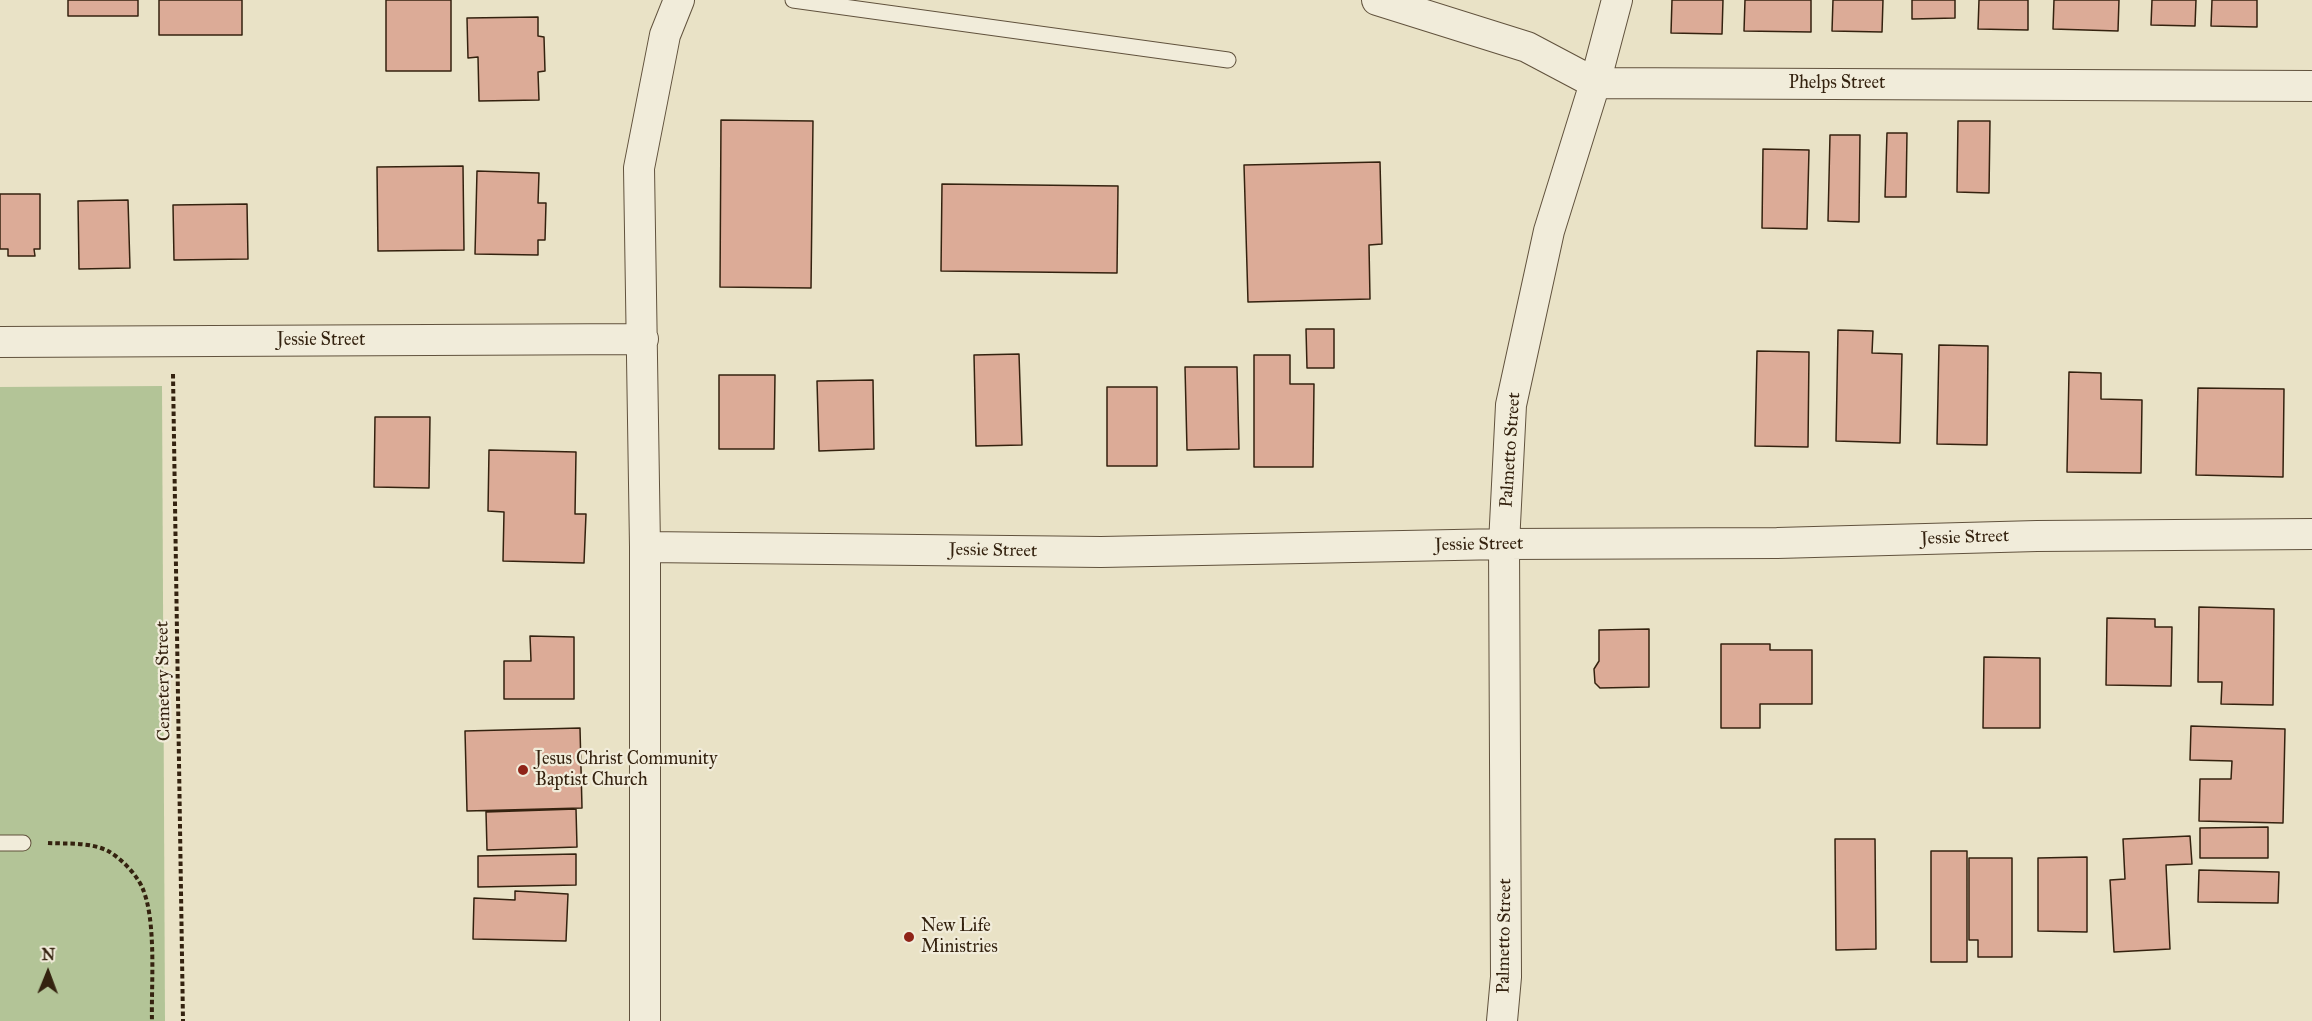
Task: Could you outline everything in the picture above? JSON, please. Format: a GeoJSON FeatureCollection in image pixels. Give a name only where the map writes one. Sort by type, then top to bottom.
{"type":"FeatureCollection","features":[{"type":"Feature","properties":{"kind":"street"},"geometry":{"type":"LineString","coordinates":[[645,1021],[645,548],[639,168],[665,35],[679,0]]}},
{"type":"Feature","properties":{"kind":"street","name":"Phelps Street"},"geometry":{"type":"LineString","coordinates":[[1377,0],[1527,47],[1595,83],[2312,86]]}},
{"type":"Feature","properties":{"kind":"street","name":"Palmetto Street"},"geometry":{"type":"LineString","coordinates":[[1502,1021],[1506,977],[1504,544],[1511,405],[1549,231],[1595,83],[1617,0]]}},
{"type":"Feature","properties":{"kind":"street","name":"Jessie Street"},"geometry":{"type":"LineString","coordinates":[[0,342],[643,339]]}},
{"type":"Feature","properties":{"kind":"street","name":"Jessie Street"},"geometry":{"type":"LineString","coordinates":[[645,548],[1101,552],[1504,544],[1777,543],[2085,535],[2312,534]]}},
{"type":"Feature","properties":{"kind":"lane"},"geometry":{"type":"LineString","coordinates":[[793,0],[1228,60]]}},
{"type":"Feature","properties":{"kind":"lane"},"geometry":{"type":"LineString","coordinates":[[0,843],[23,843]]}},
{"type":"Feature","properties":{"kind":"path","name":"Cemetery Street"},"geometry":{"type":"LineString","coordinates":[[172,341],[183,1021]]}},
{"type":"Feature","properties":{"kind":"path"},"geometry":{"type":"LineString","coordinates":[[23,843],[80,844],[106,850],[125,864],[142,886],[149,909],[152,1021]]}},
{"type":"Feature","properties":{"kind":"green space"},"geometry":{"type":"Polygon","coordinates":[[[162,386],[165,1021],[0,1021],[0,387],[162,386]]]}},
{"type":"Feature","properties":{"kind":"building"},"geometry":{"type":"Polygon","coordinates":[[[68,0],[138,0],[138,16],[68,16],[68,0]]]}},
{"type":"Feature","properties":{"kind":"building"},"geometry":{"type":"Polygon","coordinates":[[[159,0],[242,0],[242,35],[159,35],[159,0]]]}},
{"type":"Feature","properties":{"kind":"building"},"geometry":{"type":"Polygon","coordinates":[[[386,0],[451,0],[451,71],[386,71],[386,0]]]}},
{"type":"Feature","properties":{"kind":"building"},"geometry":{"type":"Polygon","coordinates":[[[1672,0],[1723,0],[1722,34],[1671,33],[1672,0]]]}},
{"type":"Feature","properties":{"kind":"building"},"geometry":{"type":"Polygon","coordinates":[[[1745,0],[1811,0],[1811,32],[1744,31],[1745,0]]]}},
{"type":"Feature","properties":{"kind":"building"},"geometry":{"type":"Polygon","coordinates":[[[1833,0],[1883,0],[1882,32],[1832,31],[1833,0]]]}},
{"type":"Feature","properties":{"kind":"building"},"geometry":{"type":"Polygon","coordinates":[[[1912,0],[1955,0],[1955,18],[1912,19],[1912,0]]]}},
{"type":"Feature","properties":{"kind":"building"},"geometry":{"type":"Polygon","coordinates":[[[1979,0],[2028,0],[2028,30],[1978,29],[1979,0]]]}},
{"type":"Feature","properties":{"kind":"building"},"geometry":{"type":"Polygon","coordinates":[[[2054,0],[2119,0],[2118,31],[2053,29],[2054,0]]]}},
{"type":"Feature","properties":{"kind":"building"},"geometry":{"type":"Polygon","coordinates":[[[2152,0],[2196,0],[2195,26],[2151,25],[2152,0]]]}},
{"type":"Feature","properties":{"kind":"building"},"geometry":{"type":"Polygon","coordinates":[[[2212,0],[2257,0],[2257,27],[2211,26],[2212,0]]]}},
{"type":"Feature","properties":{"kind":"building"},"geometry":{"type":"Polygon","coordinates":[[[538,17],[538,36],[544,37],[545,71],[538,72],[539,100],[479,101],[478,57],[468,58],[467,18],[538,17]]]}},
{"type":"Feature","properties":{"kind":"building"},"geometry":{"type":"Polygon","coordinates":[[[721,120],[813,121],[811,288],[720,287],[721,120]]]}},
{"type":"Feature","properties":{"kind":"building"},"geometry":{"type":"Polygon","coordinates":[[[1958,121],[1990,121],[1989,193],[1957,192],[1958,121]]]}},
{"type":"Feature","properties":{"kind":"building"},"geometry":{"type":"Polygon","coordinates":[[[1887,133],[1907,133],[1906,197],[1885,197],[1887,133]]]}},
{"type":"Feature","properties":{"kind":"building"},"geometry":{"type":"Polygon","coordinates":[[[1830,135],[1860,135],[1859,222],[1828,221],[1830,135]]]}},
{"type":"Feature","properties":{"kind":"building"},"geometry":{"type":"Polygon","coordinates":[[[1763,149],[1809,150],[1807,229],[1762,228],[1763,149]]]}},
{"type":"Feature","properties":{"kind":"building"},"geometry":{"type":"Polygon","coordinates":[[[1380,162],[1382,244],[1369,245],[1370,299],[1248,302],[1244,165],[1380,162]]]}},
{"type":"Feature","properties":{"kind":"building"},"geometry":{"type":"Polygon","coordinates":[[[463,166],[464,250],[378,251],[377,167],[463,166]]]}},
{"type":"Feature","properties":{"kind":"building"},"geometry":{"type":"Polygon","coordinates":[[[477,171],[539,173],[538,203],[546,203],[545,240],[538,240],[538,255],[475,254],[477,171]]]}},
{"type":"Feature","properties":{"kind":"building"},"geometry":{"type":"Polygon","coordinates":[[[942,184],[1118,186],[1117,273],[941,271],[942,184]]]}},
{"type":"Feature","properties":{"kind":"building"},"geometry":{"type":"Polygon","coordinates":[[[0,194],[40,194],[40,249],[34,249],[35,256],[8,256],[8,249],[0,249],[0,194]]]}},
{"type":"Feature","properties":{"kind":"building"},"geometry":{"type":"Polygon","coordinates":[[[128,200],[130,268],[79,269],[78,201],[128,200]]]}},
{"type":"Feature","properties":{"kind":"building"},"geometry":{"type":"Polygon","coordinates":[[[247,204],[248,259],[174,260],[173,205],[247,204]]]}},
{"type":"Feature","properties":{"kind":"building"},"geometry":{"type":"Polygon","coordinates":[[[1306,329],[1334,329],[1334,368],[1307,368],[1306,329]]]}},
{"type":"Feature","properties":{"kind":"building"},"geometry":{"type":"Polygon","coordinates":[[[1838,330],[1873,331],[1872,353],[1902,354],[1900,443],[1836,441],[1838,330]]]}},
{"type":"Feature","properties":{"kind":"building"},"geometry":{"type":"Polygon","coordinates":[[[1939,345],[1988,346],[1987,445],[1937,444],[1939,345]]]}},
{"type":"Feature","properties":{"kind":"building"},"geometry":{"type":"Polygon","coordinates":[[[1757,351],[1809,352],[1808,447],[1755,446],[1757,351]]]}},
{"type":"Feature","properties":{"kind":"building"},"geometry":{"type":"Polygon","coordinates":[[[1019,354],[1022,445],[976,446],[974,355],[1019,354]]]}},
{"type":"Feature","properties":{"kind":"building"},"geometry":{"type":"Polygon","coordinates":[[[1254,355],[1290,355],[1290,384],[1314,384],[1313,467],[1254,467],[1254,355]]]}},
{"type":"Feature","properties":{"kind":"building"},"geometry":{"type":"Polygon","coordinates":[[[1185,367],[1237,367],[1239,449],[1187,450],[1185,367]]]}},
{"type":"Feature","properties":{"kind":"building"},"geometry":{"type":"Polygon","coordinates":[[[2069,372],[2101,373],[2101,399],[2142,400],[2141,473],[2067,472],[2069,372]]]}},
{"type":"Feature","properties":{"kind":"building"},"geometry":{"type":"Polygon","coordinates":[[[719,375],[775,375],[774,449],[719,449],[719,375]]]}},
{"type":"Feature","properties":{"kind":"building"},"geometry":{"type":"Polygon","coordinates":[[[873,380],[874,449],[819,451],[817,381],[873,380]]]}},
{"type":"Feature","properties":{"kind":"building"},"geometry":{"type":"Polygon","coordinates":[[[1107,387],[1157,387],[1157,466],[1107,466],[1107,387]]]}},
{"type":"Feature","properties":{"kind":"building"},"geometry":{"type":"Polygon","coordinates":[[[2198,388],[2284,389],[2283,477],[2196,475],[2198,388]]]}},
{"type":"Feature","properties":{"kind":"building"},"geometry":{"type":"Polygon","coordinates":[[[375,417],[430,417],[429,488],[374,487],[375,417]]]}},
{"type":"Feature","properties":{"kind":"building"},"geometry":{"type":"Polygon","coordinates":[[[489,450],[576,452],[575,514],[586,514],[584,563],[503,561],[504,512],[488,511],[489,450]]]}},
{"type":"Feature","properties":{"kind":"building"},"geometry":{"type":"Polygon","coordinates":[[[2199,607],[2274,609],[2273,705],[2221,704],[2222,682],[2198,682],[2199,607]]]}},
{"type":"Feature","properties":{"kind":"building"},"geometry":{"type":"Polygon","coordinates":[[[2107,618],[2155,619],[2155,627],[2172,627],[2171,686],[2106,685],[2107,618]]]}},
{"type":"Feature","properties":{"kind":"building"},"geometry":{"type":"Polygon","coordinates":[[[1649,629],[1649,687],[1600,688],[1595,683],[1594,669],[1599,661],[1599,630],[1649,629]]]}},
{"type":"Feature","properties":{"kind":"building"},"geometry":{"type":"Polygon","coordinates":[[[530,636],[574,637],[574,699],[504,699],[504,661],[531,661],[530,636]]]}},
{"type":"Feature","properties":{"kind":"building"},"geometry":{"type":"Polygon","coordinates":[[[1721,644],[1770,644],[1770,650],[1812,650],[1812,704],[1760,704],[1760,728],[1721,728],[1721,644]]]}},
{"type":"Feature","properties":{"kind":"building"},"geometry":{"type":"Polygon","coordinates":[[[1984,657],[2040,658],[2040,728],[1983,728],[1984,657]]]}},
{"type":"Feature","properties":{"kind":"building"},"geometry":{"type":"Polygon","coordinates":[[[2191,726],[2285,729],[2283,823],[2199,821],[2200,779],[2231,779],[2232,761],[2190,760],[2191,726]]]}},
{"type":"Feature","properties":{"kind":"building","name":"Jesus Christ Community Baptist Church"},"geometry":{"type":"Polygon","coordinates":[[[580,728],[582,808],[467,811],[465,731],[580,728]]]}},
{"type":"Feature","properties":{"kind":"building"},"geometry":{"type":"Polygon","coordinates":[[[576,809],[577,847],[487,850],[486,812],[576,809]]]}},
{"type":"Feature","properties":{"kind":"building"},"geometry":{"type":"Polygon","coordinates":[[[2268,827],[2268,858],[2200,858],[2200,828],[2268,827]]]}},
{"type":"Feature","properties":{"kind":"building"},"geometry":{"type":"Polygon","coordinates":[[[2190,836],[2192,864],[2166,865],[2170,949],[2114,952],[2110,880],[2125,879],[2123,839],[2190,836]]]}},
{"type":"Feature","properties":{"kind":"building"},"geometry":{"type":"Polygon","coordinates":[[[1835,839],[1875,839],[1876,949],[1836,950],[1835,839]]]}},
{"type":"Feature","properties":{"kind":"building"},"geometry":{"type":"Polygon","coordinates":[[[1931,851],[1967,851],[1967,962],[1931,962],[1931,851]]]}},
{"type":"Feature","properties":{"kind":"building"},"geometry":{"type":"Polygon","coordinates":[[[576,854],[576,885],[478,887],[478,856],[576,854]]]}},
{"type":"Feature","properties":{"kind":"building"},"geometry":{"type":"Polygon","coordinates":[[[2087,857],[2087,932],[2038,931],[2038,858],[2087,857]]]}},
{"type":"Feature","properties":{"kind":"building"},"geometry":{"type":"Polygon","coordinates":[[[1969,858],[2012,858],[2012,957],[1978,957],[1978,940],[1969,940],[1969,858]]]}},
{"type":"Feature","properties":{"kind":"building"},"geometry":{"type":"Polygon","coordinates":[[[2199,870],[2279,872],[2278,903],[2198,902],[2199,870]]]}},
{"type":"Feature","properties":{"kind":"building"},"geometry":{"type":"Polygon","coordinates":[[[515,891],[568,894],[566,941],[473,939],[474,898],[515,900],[515,891]]]}},
{"type":"Feature","properties":{"kind":"place","name":"Jesus Christ Community Baptist Church"},"geometry":{"type":"Point","coordinates":[523,770]}},
{"type":"Feature","properties":{"kind":"place","name":"New Life Ministries"},"geometry":{"type":"Point","coordinates":[909,937]}}]}
